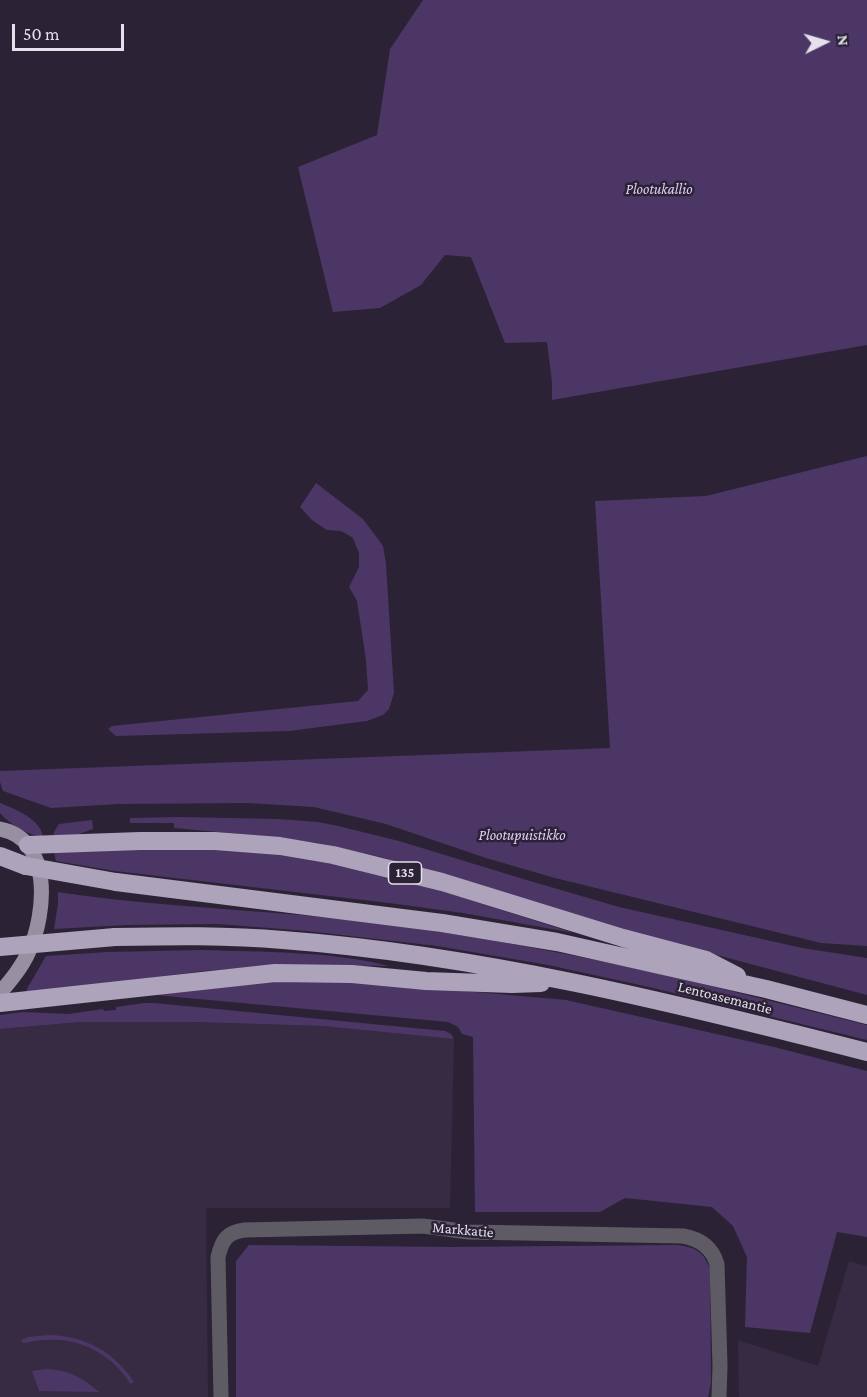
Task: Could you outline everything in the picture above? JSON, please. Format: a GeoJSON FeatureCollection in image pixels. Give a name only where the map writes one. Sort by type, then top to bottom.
{"type":"FeatureCollection","features":[{"type":"Feature","properties":{"kind":"highway","name":"135"},"geometry":{"type":"LineString","coordinates":[[28,845],[215,841],[280,846],[333,855],[442,882],[623,938],[706,960],[766,989]]}},
{"type":"Feature","properties":{"kind":"highway"},"geometry":{"type":"LineString","coordinates":[[0,856],[26,866]]}},
{"type":"Feature","properties":{"kind":"highway"},"geometry":{"type":"LineString","coordinates":[[0,866],[26,866],[116,882],[442,923],[557,942],[766,989]]}},
{"type":"Feature","properties":{"kind":"highway"},"geometry":{"type":"LineString","coordinates":[[0,947],[115,937],[174,936],[282,940],[504,968],[573,982]]}},
{"type":"Feature","properties":{"kind":"highway"},"geometry":{"type":"LineString","coordinates":[[0,1003],[275,973],[352,974],[426,981],[512,984],[573,982]]}},
{"type":"Feature","properties":{"kind":"highway","name":"Lentoasemantie"},"geometry":{"type":"LineString","coordinates":[[573,982],[680,1005],[867,1052]]}},
{"type":"Feature","properties":{"kind":"highway","name":"Lentoasemantie"},"geometry":{"type":"LineString","coordinates":[[766,989],[867,1015]]}},
{"type":"Feature","properties":{"kind":"main road"},"geometry":{"type":"LineString","coordinates":[[0,993],[21,967],[30,949],[40,917],[42,886],[40,873],[28,845],[2,827]]}},
{"type":"Feature","properties":{"kind":"street","name":"Markkatie"},"geometry":{"type":"LineString","coordinates":[[220,1397],[218,1257],[220,1247],[230,1234],[245,1230],[423,1226],[469,1232],[682,1236],[700,1241],[711,1250],[717,1264],[719,1397]]}},
{"type":"Feature","properties":{"kind":"shaded area"},"geometry":{"type":"Polygon","coordinates":[[[81,1022],[194,1022],[322,1026],[454,1039],[450,1208],[206,1208],[208,1397],[0,1397],[0,1029],[81,1022]]]}},
{"type":"Feature","properties":{"kind":"shaded area"},"geometry":{"type":"Polygon","coordinates":[[[849,1261],[867,1266],[867,1397],[739,1397],[738,1340],[818,1366],[849,1261]]]}},
{"type":"Feature","properties":{"kind":"green space","name":"Plootukallio"},"geometry":{"type":"Polygon","coordinates":[[[423,0],[867,0],[867,345],[552,400],[547,342],[505,343],[471,257],[445,255],[421,285],[380,308],[333,312],[298,167],[377,135],[390,49],[423,0]]]}},
{"type":"Feature","properties":{"kind":"green space","name":"Plootupuistikko"},"geometry":{"type":"Polygon","coordinates":[[[867,456],[867,946],[821,943],[555,878],[486,858],[386,824],[314,807],[248,803],[118,804],[51,808],[3,791],[0,771],[610,748],[595,501],[706,496],[867,456]]]}},
{"type":"Feature","properties":{"kind":"green space"},"geometry":{"type":"Polygon","coordinates":[[[316,483],[363,519],[383,546],[394,693],[389,709],[383,715],[367,721],[289,731],[116,736],[108,729],[112,726],[358,701],[368,690],[357,601],[349,587],[359,567],[359,553],[353,538],[341,531],[327,530],[312,520],[300,507],[316,483]]]}},
{"type":"Feature","properties":{"kind":"green space"},"geometry":{"type":"Polygon","coordinates":[[[0,803],[32,820],[38,825],[43,837],[25,832],[9,822],[0,813],[0,803]]]}},
{"type":"Feature","properties":{"kind":"green space"},"geometry":{"type":"Polygon","coordinates":[[[130,818],[278,819],[338,826],[399,841],[619,907],[802,948],[867,958],[867,995],[604,925],[381,857],[318,843],[174,828],[174,823],[130,823],[130,818]]]}},
{"type":"Feature","properties":{"kind":"green space"},"geometry":{"type":"Polygon","coordinates":[[[92,820],[93,829],[71,837],[53,839],[59,824],[92,820]]]}},
{"type":"Feature","properties":{"kind":"green space"},"geometry":{"type":"Polygon","coordinates":[[[86,848],[264,850],[332,862],[403,879],[574,933],[463,913],[115,871],[56,861],[54,852],[86,848]]]}},
{"type":"Feature","properties":{"kind":"green space"},"geometry":{"type":"Polygon","coordinates":[[[58,892],[147,903],[371,922],[536,948],[709,985],[867,1025],[867,1040],[649,987],[548,965],[437,946],[307,931],[218,924],[126,925],[54,929],[58,892]]]}},
{"type":"Feature","properties":{"kind":"green space"},"geometry":{"type":"Polygon","coordinates":[[[202,950],[320,955],[389,966],[316,965],[203,971],[25,994],[46,956],[202,950]]]}},
{"type":"Feature","properties":{"kind":"green space"},"geometry":{"type":"Polygon","coordinates":[[[340,981],[566,1000],[774,1047],[867,1071],[867,1237],[837,1232],[810,1333],[745,1327],[747,1257],[733,1226],[712,1207],[625,1198],[600,1212],[475,1212],[473,1037],[462,1034],[458,1027],[448,1022],[155,995],[235,984],[340,981]]]}},
{"type":"Feature","properties":{"kind":"green space"},"geometry":{"type":"Polygon","coordinates":[[[144,1003],[445,1031],[454,1039],[322,1026],[194,1022],[81,1022],[0,1029],[0,1015],[23,1012],[68,1014],[103,1009],[104,1011],[116,1010],[116,1007],[144,1003]]]}},
{"type":"Feature","properties":{"kind":"green space"},"geometry":{"type":"Polygon","coordinates":[[[249,1245],[453,1247],[677,1245],[694,1249],[704,1257],[710,1268],[711,1383],[708,1397],[236,1397],[236,1261],[249,1245]]]}},
{"type":"Feature","properties":{"kind":"green space"},"geometry":{"type":"Polygon","coordinates":[[[49,1335],[87,1342],[98,1348],[117,1362],[134,1382],[130,1384],[112,1362],[91,1348],[70,1341],[47,1340],[23,1343],[21,1340],[49,1335]]]}},
{"type":"Feature","properties":{"kind":"green space"},"geometry":{"type":"Polygon","coordinates":[[[45,1369],[75,1375],[99,1392],[39,1391],[32,1371],[45,1369]]]}}]}
